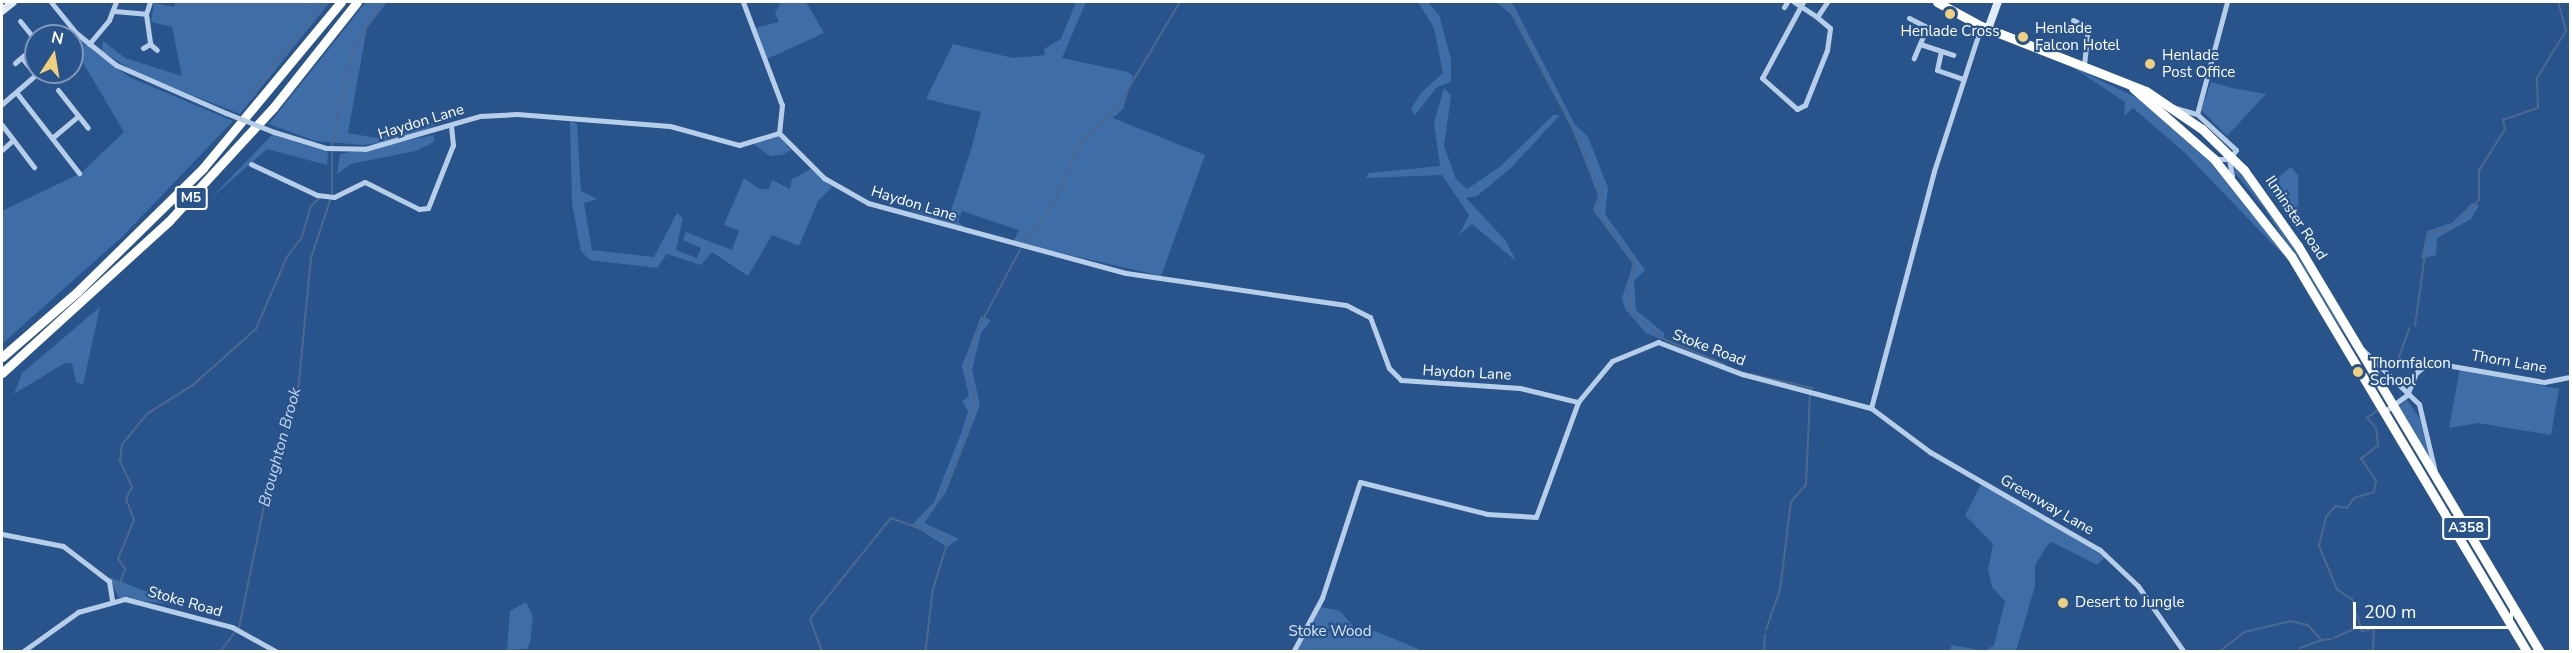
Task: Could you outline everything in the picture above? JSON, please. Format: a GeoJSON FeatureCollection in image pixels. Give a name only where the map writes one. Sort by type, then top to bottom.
{"type":"FeatureCollection","features":[{"type":"Feature","properties":{"kind":"highway","name":"M5"},"geometry":{"type":"LineString","coordinates":[[2,357],[77,292],[203,168],[341,2]]}},
{"type":"Feature","properties":{"kind":"highway","name":"M5"},"geometry":{"type":"LineString","coordinates":[[2,372],[169,221],[273,108],[357,2]]}},
{"type":"Feature","properties":{"kind":"highway","name":"Ilminster Road"},"geometry":{"type":"LineString","coordinates":[[1937,2],[1985,27],[2084,65],[2170,106],[2230,158],[2288,230],[2359,347],[2389,408]]}},
{"type":"Feature","properties":{"kind":"highway","name":"Ilminster Road"},"geometry":{"type":"LineString","coordinates":[[2133,88],[2214,159],[2234,180],[2291,256],[2389,408]]}},
{"type":"Feature","properties":{"kind":"highway","name":"A358"},"geometry":{"type":"LineString","coordinates":[[2389,408],[2436,478],[2540,651]]}},
{"type":"Feature","properties":{"kind":"highway","name":"A358"},"geometry":{"type":"LineString","coordinates":[[2389,408],[2528,651]]}},
{"type":"Feature","properties":{"kind":"street"},"geometry":{"type":"LineString","coordinates":[[2,11],[13,2]]}},
{"type":"Feature","properties":{"kind":"street","name":"Haydon Lane"},"geometry":{"type":"LineString","coordinates":[[51,2],[67,24]]}},
{"type":"Feature","properties":{"kind":"street"},"geometry":{"type":"LineString","coordinates":[[88,44],[114,11],[116,2]]}},
{"type":"Feature","properties":{"kind":"street"},"geometry":{"type":"LineString","coordinates":[[150,2],[146,14],[150,44],[158,50]]}},
{"type":"Feature","properties":{"kind":"street"},"geometry":{"type":"LineString","coordinates":[[743,2],[782,105],[779,133]]}},
{"type":"Feature","properties":{"kind":"street"},"geometry":{"type":"LineString","coordinates":[[1794,2],[1802,3],[1830,28],[1827,50],[1805,105],[1797,109],[1762,78],[1802,3]]}},
{"type":"Feature","properties":{"kind":"street"},"geometry":{"type":"LineString","coordinates":[[1817,17],[1827,2]]}},
{"type":"Feature","properties":{"kind":"street"},"geometry":{"type":"LineString","coordinates":[[1871,408],[1963,79],[1998,2]]}},
{"type":"Feature","properties":{"kind":"street"},"geometry":{"type":"LineString","coordinates":[[2197,114],[2228,2]]}},
{"type":"Feature","properties":{"kind":"street"},"geometry":{"type":"LineString","coordinates":[[114,11],[146,14]]}},
{"type":"Feature","properties":{"kind":"street"},"geometry":{"type":"LineString","coordinates":[[1909,18],[1926,24],[1914,58]]}},
{"type":"Feature","properties":{"kind":"street"},"geometry":{"type":"LineString","coordinates":[[2073,20],[2088,27],[2084,65]]}},
{"type":"Feature","properties":{"kind":"street"},"geometry":{"type":"LineString","coordinates":[[20,21],[24,26]]}},
{"type":"Feature","properties":{"kind":"street","name":"Haydon Lane"},"geometry":{"type":"LineString","coordinates":[[84,41],[135,76],[274,132],[326,148],[348,150],[381,148],[451,125],[517,114],[670,126],[739,145],[779,133],[824,178],[868,203],[1126,273],[1346,305],[1375,322],[1389,368],[1401,380],[1520,388],[1578,402]]}},
{"type":"Feature","properties":{"kind":"street"},"geometry":{"type":"LineString","coordinates":[[143,48],[150,44]]}},
{"type":"Feature","properties":{"kind":"street"},"geometry":{"type":"LineString","coordinates":[[1920,44],[1953,55]]}},
{"type":"Feature","properties":{"kind":"street"},"geometry":{"type":"LineString","coordinates":[[1941,51],[1937,70],[1963,79]]}},
{"type":"Feature","properties":{"kind":"street"},"geometry":{"type":"LineString","coordinates":[[15,63],[22,58]]}},
{"type":"Feature","properties":{"kind":"street"},"geometry":{"type":"LineString","coordinates":[[2,104],[26,84]]}},
{"type":"Feature","properties":{"kind":"street"},"geometry":{"type":"LineString","coordinates":[[58,90],[88,128]]}},
{"type":"Feature","properties":{"kind":"street"},"geometry":{"type":"LineString","coordinates":[[16,92],[52,138],[71,167],[80,173]]}},
{"type":"Feature","properties":{"kind":"street"},"geometry":{"type":"LineString","coordinates":[[2170,106],[2197,114],[2236,150],[2230,158],[2234,180]]}},
{"type":"Feature","properties":{"kind":"street"},"geometry":{"type":"LineString","coordinates":[[52,138],[78,116]]}},
{"type":"Feature","properties":{"kind":"street"},"geometry":{"type":"LineString","coordinates":[[2,125],[34,167]]}},
{"type":"Feature","properties":{"kind":"street"},"geometry":{"type":"LineString","coordinates":[[251,164],[317,195],[334,197],[365,182],[419,209],[428,208],[453,145],[451,125]]}},
{"type":"Feature","properties":{"kind":"street"},"geometry":{"type":"LineString","coordinates":[[2,150],[13,140]]}},
{"type":"Feature","properties":{"kind":"street"},"geometry":{"type":"LineString","coordinates":[[2214,159],[2230,158]]}},
{"type":"Feature","properties":{"kind":"street","name":"Stoke Road"},"geometry":{"type":"LineString","coordinates":[[1293,651],[1322,598],[1360,482],[1487,514],[1536,517],[1578,402],[1612,361],[1658,342],[1742,374],[1871,408]]}},
{"type":"Feature","properties":{"kind":"street"},"geometry":{"type":"LineString","coordinates":[[2359,347],[2409,392],[2425,416],[2436,478]]}},
{"type":"Feature","properties":{"kind":"street","name":"Thorn Lane"},"geometry":{"type":"LineString","coordinates":[[2389,408],[2409,392],[2422,366],[2435,361],[2544,382],[2571,377]]}},
{"type":"Feature","properties":{"kind":"street","name":"Greenway Lane"},"geometry":{"type":"LineString","coordinates":[[1871,408],[1930,452],[2100,550],[2138,586],[2184,651]]}},
{"type":"Feature","properties":{"kind":"street"},"geometry":{"type":"LineString","coordinates":[[2,534],[63,546],[109,581],[112,601]]}},
{"type":"Feature","properties":{"kind":"street","name":"Stoke Road"},"geometry":{"type":"LineString","coordinates":[[22,651],[78,612],[112,601],[157,604],[232,627],[278,651]]}},
{"type":"Feature","properties":{"kind":"green space"},"geometry":{"type":"Polygon","coordinates":[[[175,2],[330,2],[240,114],[136,73],[102,51],[103,41],[125,58],[182,76],[172,27],[151,22],[154,3],[174,7],[175,2]]]}},
{"type":"Feature","properties":{"kind":"green space"},"geometry":{"type":"Polygon","coordinates":[[[366,2],[387,2],[367,28],[348,133],[376,138],[454,118],[395,141],[363,145],[315,141],[269,124],[366,2]]]}},
{"type":"Feature","properties":{"kind":"green space"},"geometry":{"type":"Polygon","coordinates":[[[781,2],[806,2],[824,33],[767,59],[755,28],[779,22],[775,13],[781,2]]]}},
{"type":"Feature","properties":{"kind":"green space"},"geometry":{"type":"Polygon","coordinates":[[[1076,2],[1086,2],[1062,58],[1128,72],[1133,76],[1123,109],[1113,118],[1205,155],[1161,276],[1013,242],[1019,230],[962,211],[958,222],[966,228],[907,210],[950,214],[972,146],[981,112],[926,99],[953,44],[1013,58],[1045,55],[1044,49],[1061,39],[1076,2]]]}},
{"type":"Feature","properties":{"kind":"green space"},"geometry":{"type":"Polygon","coordinates":[[[1418,2],[1428,2],[1439,15],[1451,59],[1451,82],[1437,87],[1415,115],[1411,109],[1420,94],[1443,73],[1434,28],[1418,2]]]}},
{"type":"Feature","properties":{"kind":"green space"},"geometry":{"type":"Polygon","coordinates":[[[1496,2],[1511,2],[1575,125],[1588,137],[1608,188],[1605,214],[1645,270],[1634,281],[1636,310],[1665,334],[1662,340],[1646,333],[1625,309],[1622,298],[1633,264],[1593,210],[1598,195],[1572,129],[1511,14],[1496,2]]]}},
{"type":"Feature","properties":{"kind":"green space"},"geometry":{"type":"Polygon","coordinates":[[[84,43],[129,77],[233,121],[124,235],[2,344],[2,211],[81,173],[124,132],[84,64],[84,43]]]}},
{"type":"Feature","properties":{"kind":"green space"},"geometry":{"type":"Polygon","coordinates":[[[2071,66],[2137,98],[2211,159],[2289,261],[2184,152],[2133,108],[2124,116],[2125,102],[2071,66]]]}},
{"type":"Feature","properties":{"kind":"green space"},"geometry":{"type":"Polygon","coordinates":[[[2211,82],[2266,94],[2227,136],[2201,110],[2211,82]]]}},
{"type":"Feature","properties":{"kind":"green space"},"geometry":{"type":"Polygon","coordinates":[[[1444,88],[1451,96],[1444,146],[1456,179],[1467,189],[1501,166],[1553,115],[1560,115],[1512,167],[1477,196],[1466,198],[1506,241],[1516,261],[1472,224],[1459,235],[1469,215],[1442,175],[1366,178],[1369,173],[1440,166],[1434,123],[1444,88]]]}},
{"type":"Feature","properties":{"kind":"green space"},"geometry":{"type":"Polygon","coordinates":[[[570,121],[577,124],[581,191],[597,199],[584,203],[592,250],[654,257],[677,213],[683,218],[676,250],[697,258],[701,248],[683,240],[686,232],[732,250],[739,231],[724,225],[744,178],[759,189],[769,189],[772,180],[790,189],[792,179],[811,169],[832,187],[818,201],[799,246],[772,235],[748,276],[712,252],[701,265],[667,254],[657,268],[590,260],[581,251],[572,204],[570,121]]]}},
{"type":"Feature","properties":{"kind":"green space"},"geometry":{"type":"Polygon","coordinates":[[[272,135],[328,152],[327,165],[267,149],[209,200],[272,135]]]}},
{"type":"Feature","properties":{"kind":"green space"},"geometry":{"type":"Polygon","coordinates":[[[434,135],[434,142],[416,151],[351,164],[337,174],[340,154],[434,135]]]}},
{"type":"Feature","properties":{"kind":"green space"},"geometry":{"type":"Polygon","coordinates":[[[779,136],[791,150],[782,155],[770,156],[752,143],[779,136]]]}},
{"type":"Feature","properties":{"kind":"green space"},"geometry":{"type":"Polygon","coordinates":[[[2234,164],[2270,209],[2385,398],[2264,208],[2235,173],[2234,164]]]}},
{"type":"Feature","properties":{"kind":"green space"},"geometry":{"type":"Polygon","coordinates":[[[2291,167],[2298,175],[2299,232],[2266,187],[2291,167]]]}},
{"type":"Feature","properties":{"kind":"green space"},"geometry":{"type":"Polygon","coordinates":[[[2472,203],[2479,205],[2471,219],[2437,238],[2436,255],[2421,259],[2427,231],[2452,223],[2472,203]]]}},
{"type":"Feature","properties":{"kind":"green space"},"geometry":{"type":"Polygon","coordinates":[[[100,307],[83,385],[76,382],[72,363],[65,363],[14,394],[22,373],[100,307]]]}},
{"type":"Feature","properties":{"kind":"green space"},"geometry":{"type":"Polygon","coordinates":[[[981,316],[991,320],[981,333],[972,370],[980,405],[946,492],[924,523],[959,539],[947,547],[912,525],[934,502],[962,431],[968,411],[962,401],[969,396],[962,366],[981,316]]]}},
{"type":"Feature","properties":{"kind":"green space"},"geometry":{"type":"Polygon","coordinates":[[[2460,368],[2559,389],[2551,435],[2478,423],[2449,428],[2460,368]]]}},
{"type":"Feature","properties":{"kind":"green space"},"geometry":{"type":"Polygon","coordinates":[[[2407,400],[2420,419],[2430,460],[2398,407],[2407,400]]]}},
{"type":"Feature","properties":{"kind":"green space"},"geometry":{"type":"Polygon","coordinates":[[[1982,483],[2105,557],[2097,565],[2052,542],[2035,565],[2035,586],[2016,651],[1949,652],[1952,645],[1985,651],[1994,645],[2005,601],[1992,587],[1988,570],[1993,544],[1965,515],[1982,483]]]}},
{"type":"Feature","properties":{"kind":"green space"},"geometry":{"type":"Polygon","coordinates":[[[109,577],[176,603],[176,605],[119,598],[109,577]]]}},
{"type":"Feature","properties":{"kind":"green space"},"geometry":{"type":"Polygon","coordinates":[[[526,602],[533,616],[530,643],[527,649],[507,650],[510,611],[526,602]]]}},
{"type":"Feature","properties":{"kind":"green space","name":"Stoke Wood"},"geometry":{"type":"Polygon","coordinates":[[[1321,607],[1340,611],[1362,636],[1375,631],[1423,651],[1297,651],[1321,607]]]}},
{"type":"Feature","properties":{"kind":"waterway"},"geometry":{"type":"LineString","coordinates":[[246,99],[325,2]]}},
{"type":"Feature","properties":{"kind":"waterway","name":"Broughton Brook"},"geometry":{"type":"LineString","coordinates":[[332,146],[352,54],[381,2]]}},
{"type":"Feature","properties":{"kind":"waterway"},"geometry":{"type":"LineString","coordinates":[[1023,244],[1056,201],[1081,140],[1117,108],[1180,2]]}},
{"type":"Feature","properties":{"kind":"waterway"},"geometry":{"type":"LineString","coordinates":[[1508,2],[1579,139],[1602,195],[1596,208],[1637,265],[1628,289],[1632,313],[1666,340],[1724,364]]}},
{"type":"Feature","properties":{"kind":"waterway"},"geometry":{"type":"LineString","coordinates":[[2415,326],[2428,233],[2451,229],[2479,200],[2479,171],[2505,129],[2503,120],[2538,108],[2537,78],[2566,31],[2558,2]]}},
{"type":"Feature","properties":{"kind":"waterway","name":"Broughton Brook"},"geometry":{"type":"LineString","coordinates":[[332,151],[332,194]]}},
{"type":"Feature","properties":{"kind":"waterway"},"geometry":{"type":"LineString","coordinates":[[118,590],[125,569],[118,559],[134,520],[126,499],[132,487],[120,461],[122,445],[147,414],[193,385],[256,329],[287,257],[302,237],[311,206],[320,198]]}},
{"type":"Feature","properties":{"kind":"waterway","name":"Broughton Brook"},"geometry":{"type":"LineString","coordinates":[[239,628],[264,506],[298,391],[311,258],[330,201]]}},
{"type":"Feature","properties":{"kind":"waterway"},"geometry":{"type":"LineString","coordinates":[[916,525],[938,501],[960,453],[976,402],[967,370],[976,333],[1020,250]]}},
{"type":"Feature","properties":{"kind":"waterway"},"geometry":{"type":"LineString","coordinates":[[2406,370],[2398,360],[2409,329]]}},
{"type":"Feature","properties":{"kind":"waterway"},"geometry":{"type":"LineString","coordinates":[[1751,374],[1812,388]]}},
{"type":"Feature","properties":{"kind":"waterway"},"geometry":{"type":"LineString","coordinates":[[1766,630],[1780,590],[1791,502],[1806,485],[1810,395]]}},
{"type":"Feature","properties":{"kind":"waterway"},"geometry":{"type":"LineString","coordinates":[[2373,652],[2374,629],[2362,632],[2352,600],[2337,590],[2319,546],[2326,517],[2336,506],[2347,508],[2354,498],[2374,492],[2376,481],[2361,459],[2378,445],[2376,428],[2367,418],[2378,410]]}},
{"type":"Feature","properties":{"kind":"waterway"},"geometry":{"type":"LineString","coordinates":[[822,652],[810,619],[891,518],[949,539],[933,591],[926,652]]}},
{"type":"Feature","properties":{"kind":"waterway"},"geometry":{"type":"LineString","coordinates":[[2219,652],[2245,632],[2291,621],[2308,625],[2322,640],[2331,639]]}},
{"type":"Feature","properties":{"kind":"waterway"},"geometry":{"type":"LineString","coordinates":[[2334,638],[2359,627]]}},
{"type":"Feature","properties":{"kind":"waterway","name":"Broughton Brook"},"geometry":{"type":"LineString","coordinates":[[220,652],[236,631]]}},
{"type":"Feature","properties":{"kind":"waterway"},"geometry":{"type":"LineString","coordinates":[[1764,652],[1765,635]]}},
{"type":"Feature","properties":{"kind":"waterway"},"geometry":{"type":"LineString","coordinates":[[2300,648],[2322,640]]}},
{"type":"Feature","properties":{"kind":"place","name":"Henlade Cross"},"geometry":{"type":"Point","coordinates":[1950,14]}},
{"type":"Feature","properties":{"kind":"place","name":"Henlade Falcon Hotel"},"geometry":{"type":"Point","coordinates":[2023,37]}},
{"type":"Feature","properties":{"kind":"place","name":"Henlade Post Office"},"geometry":{"type":"Point","coordinates":[2150,64]}},
{"type":"Feature","properties":{"kind":"place","name":"Thornfalcon School"},"geometry":{"type":"Point","coordinates":[2358,372]}},
{"type":"Feature","properties":{"kind":"place","name":"Desert to Jungle"},"geometry":{"type":"Point","coordinates":[2063,603]}}]}
